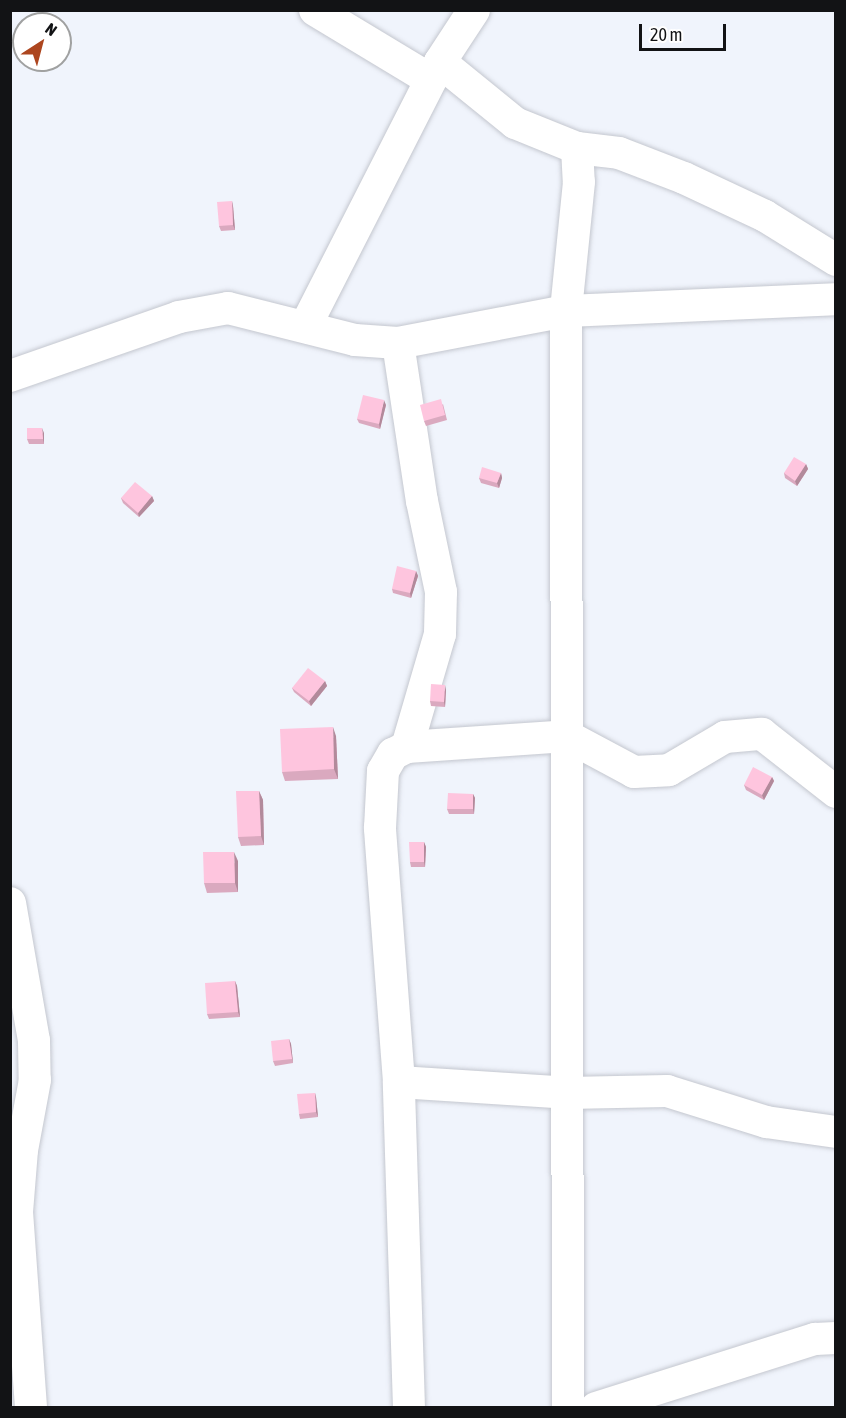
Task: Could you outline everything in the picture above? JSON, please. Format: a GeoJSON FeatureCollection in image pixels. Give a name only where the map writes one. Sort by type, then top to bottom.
{"type":"FeatureCollection","features":[{"type":"Feature","properties":{"kind":"street"},"geometry":{"type":"LineString","coordinates":[[315,10],[435,71],[515,123],[577,148],[619,153],[684,178],[765,216],[836,260]]}},
{"type":"Feature","properties":{"kind":"street"},"geometry":{"type":"LineString","coordinates":[[306,325],[435,71],[474,10]]}},
{"type":"Feature","properties":{"kind":"street"},"geometry":{"type":"LineString","coordinates":[[568,1407],[566,311],[579,182],[577,148]]}},
{"type":"Feature","properties":{"kind":"street"},"geometry":{"type":"LineString","coordinates":[[10,375],[179,317],[228,308],[306,325],[355,340],[398,343],[566,311],[836,299]]}},
{"type":"Feature","properties":{"kind":"street"},"geometry":{"type":"LineString","coordinates":[[398,343],[422,501],[441,592],[440,634],[407,747]]}},
{"type":"Feature","properties":{"kind":"street"},"geometry":{"type":"LineString","coordinates":[[409,1407],[399,1082],[380,828],[382,771],[393,754],[407,747],[567,736],[634,772],[669,770],[725,737],[762,734],[836,792]]}},
{"type":"Feature","properties":{"kind":"street"},"geometry":{"type":"LineString","coordinates":[[10,903],[34,1041],[35,1080],[16,1150],[17,1212],[31,1407]]}},
{"type":"Feature","properties":{"kind":"street"},"geometry":{"type":"LineString","coordinates":[[399,1082],[567,1094],[667,1091],[766,1122],[836,1132]]}},
{"type":"Feature","properties":{"kind":"street"},"geometry":{"type":"LineString","coordinates":[[596,1407],[815,1339],[836,1338]]}},
{"type":"Feature","properties":{"kind":"building"},"geometry":{"type":"Polygon","coordinates":[[[232,201],[233,225],[219,226],[217,202],[232,201]]]}},
{"type":"Feature","properties":{"kind":"building"},"geometry":{"type":"Polygon","coordinates":[[[363,395],[384,400],[379,424],[357,419],[363,395]]]}},
{"type":"Feature","properties":{"kind":"building"},"geometry":{"type":"Polygon","coordinates":[[[441,399],[445,415],[424,421],[420,405],[441,399]]]}},
{"type":"Feature","properties":{"kind":"building"},"geometry":{"type":"Polygon","coordinates":[[[27,428],[42,428],[43,439],[27,439],[27,428]]]}},
{"type":"Feature","properties":{"kind":"building"},"geometry":{"type":"Polygon","coordinates":[[[794,457],[806,464],[795,481],[784,473],[794,457]]]}},
{"type":"Feature","properties":{"kind":"building"},"geometry":{"type":"Polygon","coordinates":[[[482,467],[501,473],[497,483],[479,478],[482,467]]]}},
{"type":"Feature","properties":{"kind":"building"},"geometry":{"type":"Polygon","coordinates":[[[135,482],[152,496],[138,513],[121,498],[135,482]]]}},
{"type":"Feature","properties":{"kind":"building"},"geometry":{"type":"Polygon","coordinates":[[[397,566],[416,571],[410,593],[392,589],[397,566]]]}},
{"type":"Feature","properties":{"kind":"building"},"geometry":{"type":"Polygon","coordinates":[[[308,668],[325,681],[309,701],[292,688],[308,668]]]}},
{"type":"Feature","properties":{"kind":"building"},"geometry":{"type":"Polygon","coordinates":[[[431,684],[445,685],[444,702],[430,701],[431,684]]]}},
{"type":"Feature","properties":{"kind":"building"},"geometry":{"type":"Polygon","coordinates":[[[333,727],[334,769],[282,772],[280,729],[333,727]]]}},
{"type":"Feature","properties":{"kind":"building"},"geometry":{"type":"Polygon","coordinates":[[[753,767],[772,777],[762,795],[744,785],[753,767]]]}},
{"type":"Feature","properties":{"kind":"building"},"geometry":{"type":"Polygon","coordinates":[[[236,791],[259,791],[261,836],[238,837],[236,791]]]}},
{"type":"Feature","properties":{"kind":"building"},"geometry":{"type":"Polygon","coordinates":[[[448,793],[473,794],[473,809],[447,809],[448,793]]]}},
{"type":"Feature","properties":{"kind":"building"},"geometry":{"type":"Polygon","coordinates":[[[409,842],[424,842],[424,862],[410,862],[409,842]]]}},
{"type":"Feature","properties":{"kind":"building"},"geometry":{"type":"Polygon","coordinates":[[[203,852],[234,852],[235,883],[204,883],[203,852]]]}},
{"type":"Feature","properties":{"kind":"building"},"geometry":{"type":"Polygon","coordinates":[[[235,981],[238,1012],[207,1014],[205,983],[235,981]]]}},
{"type":"Feature","properties":{"kind":"building"},"geometry":{"type":"Polygon","coordinates":[[[289,1039],[292,1059],[273,1061],[271,1041],[289,1039]]]}},
{"type":"Feature","properties":{"kind":"building"},"geometry":{"type":"Polygon","coordinates":[[[315,1093],[316,1112],[299,1114],[297,1094],[315,1093]]]}}]}
